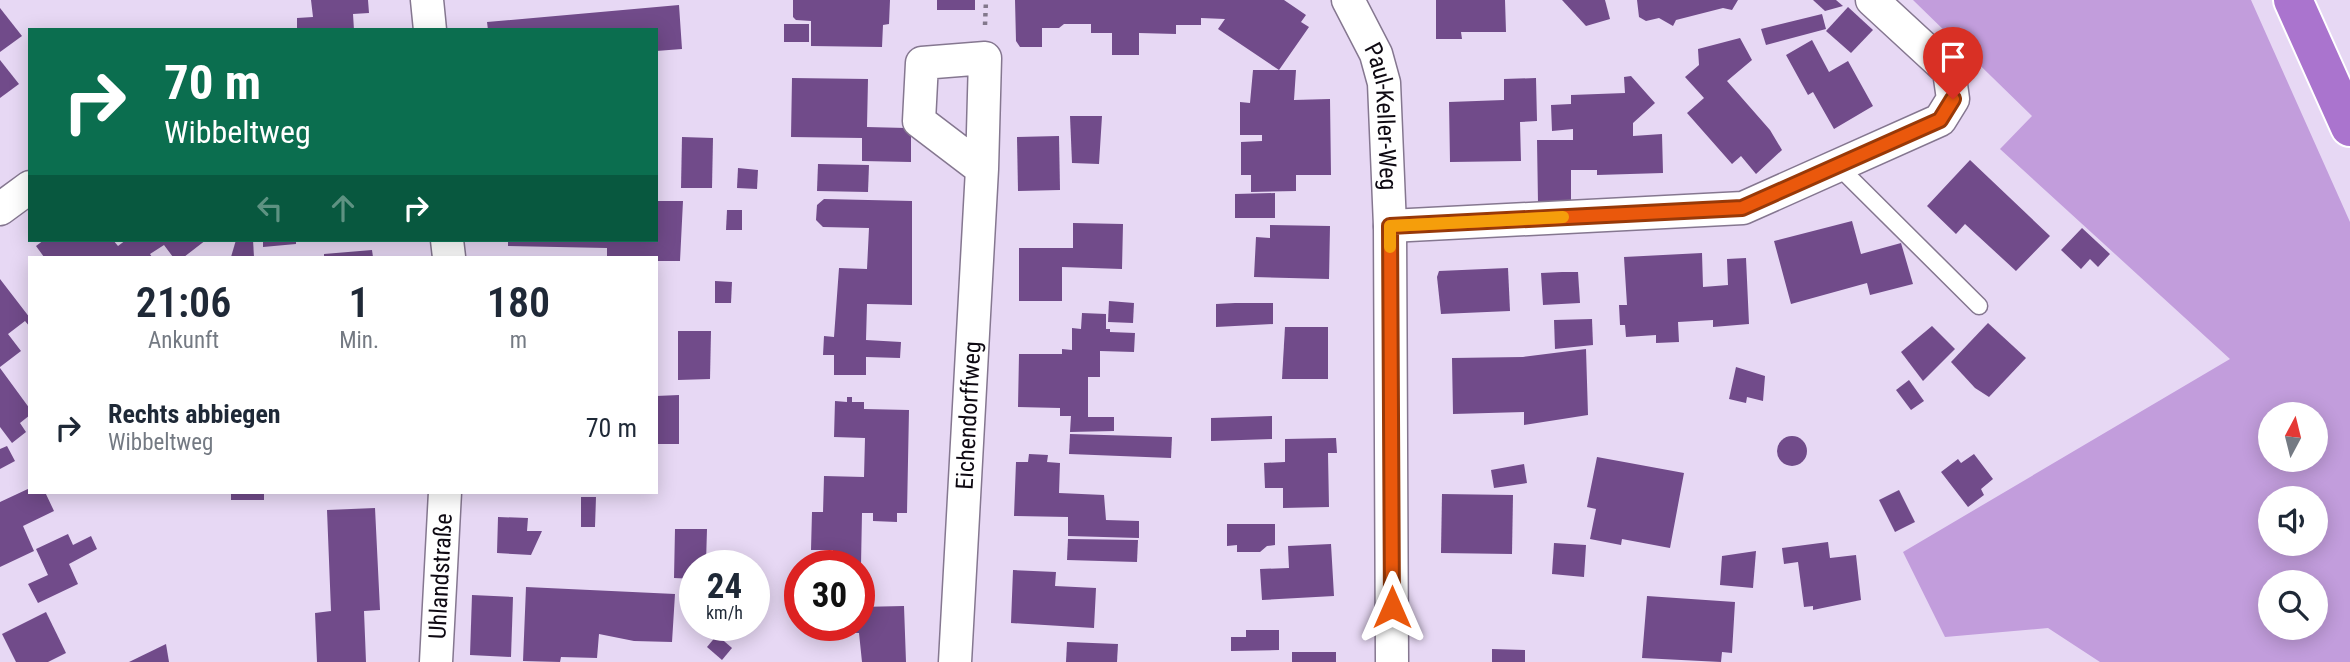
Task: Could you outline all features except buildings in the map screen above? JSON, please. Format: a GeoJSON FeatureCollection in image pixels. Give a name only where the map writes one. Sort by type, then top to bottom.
{"type":"FeatureCollection","features":[{"type":"Feature","properties":{"kind":"highway"},"geometry":{"type":"LineString","coordinates":[[2293,0],[2350,127]]}},
{"type":"Feature","properties":{"kind":"street"},"geometry":{"type":"LineString","coordinates":[[427,0],[430,28]]}},
{"type":"Feature","properties":{"kind":"street","name":"Paul-Keller-Weg"},"geometry":{"type":"LineString","coordinates":[[1348,0],[1376,54],[1384,83],[1390,226],[1392,662]]}},
{"type":"Feature","properties":{"kind":"street"},"geometry":{"type":"LineString","coordinates":[[1390,226],[1742,208],[1940,120],[1953,99],[1949,71],[1872,0]]}},
{"type":"Feature","properties":{"kind":"street","name":"Eichendorffweg"},"geometry":{"type":"LineString","coordinates":[[955,662],[982,169]]}},
{"type":"Feature","properties":{"kind":"street"},"geometry":{"type":"LineString","coordinates":[[0,209],[28,188]]}},
{"type":"Feature","properties":{"kind":"street","name":"Uhlandstraße"},"geometry":{"type":"LineString","coordinates":[[436,662],[445,494]]}},
{"type":"Feature","properties":{"kind":"lane"},"geometry":{"type":"LineString","coordinates":[[1838,166],[1979,306]]}},
{"type":"Feature","properties":{"kind":"shaded area"},"geometry":{"type":"Polygon","coordinates":[[[1913,0],[2251,0],[2350,222],[2350,662],[2100,662],[2048,628],[1945,637],[1903,552],[2230,359],[2000,149],[2032,116],[1913,0]]]}},
{"type":"Feature","properties":{"kind":"slow traffic"},"geometry":{"type":"LineString","coordinates":[[1390,247],[1390,226],[1563,217]]}},
{"type":"Feature","properties":{"kind":"route"},"geometry":{"type":"LineString","coordinates":[[1392,607],[1390,226],[1742,208],[1940,120],[1953,99]]}}]}
